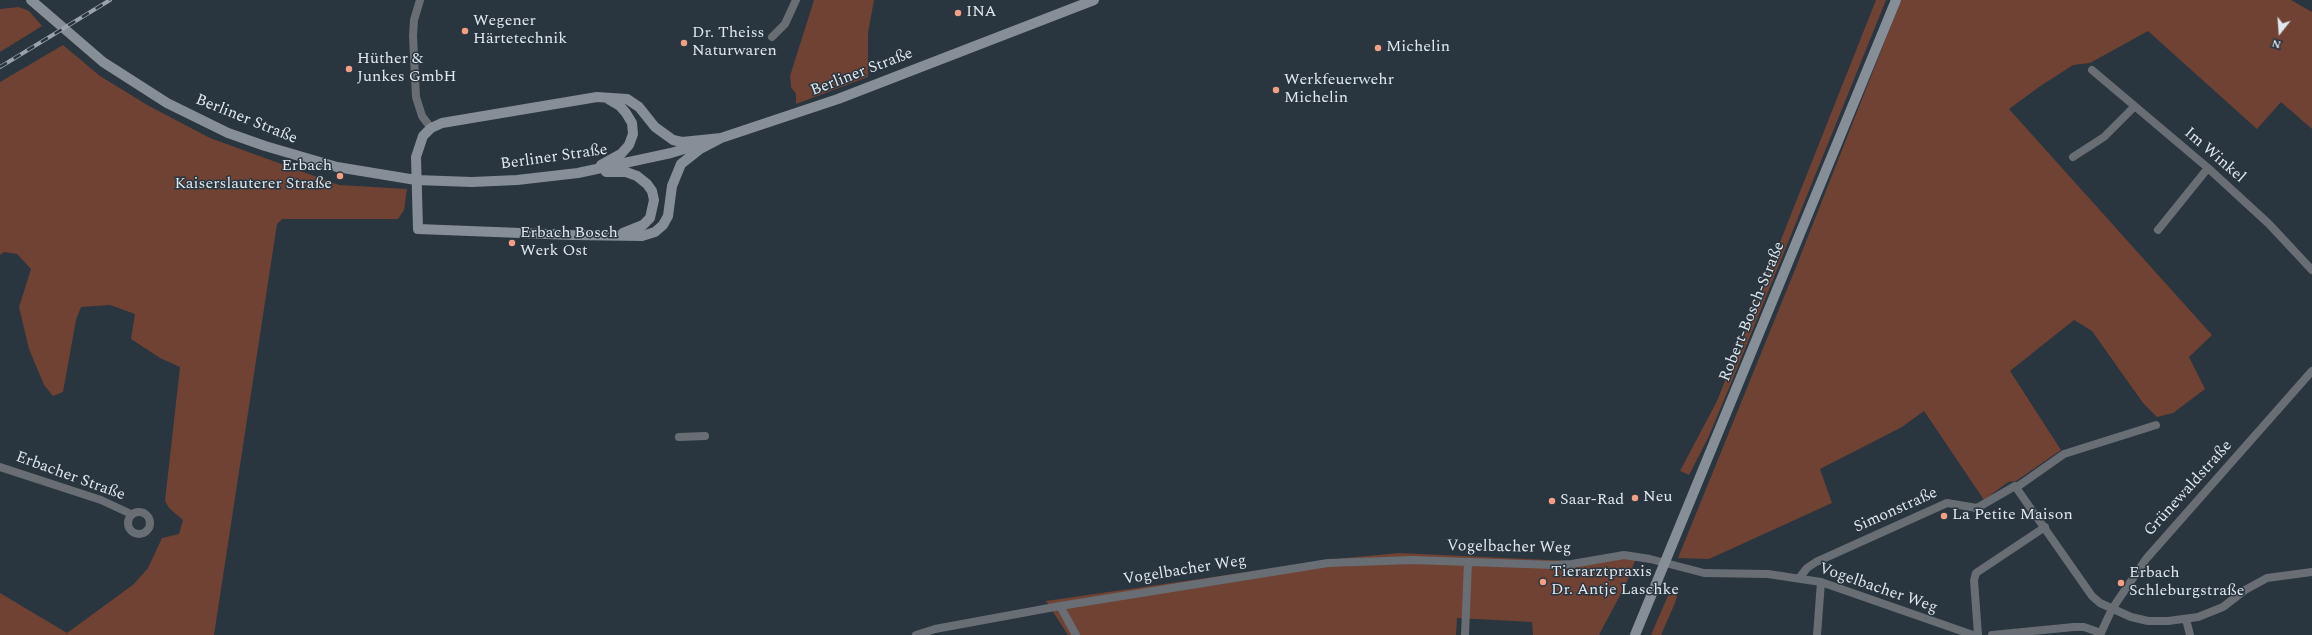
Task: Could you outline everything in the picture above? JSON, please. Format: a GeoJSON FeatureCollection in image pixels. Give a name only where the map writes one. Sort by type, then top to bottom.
{"type":"FeatureCollection","features":[{"type":"Feature","properties":{"kind":"street","name":"Berliner Straße"},"geometry":{"type":"LineString","coordinates":[[20,0],[34,3],[78,43],[103,62],[167,103],[228,133],[309,160],[394,177],[438,182],[517,180],[578,173],[671,153],[786,118],[1094,0]]}},
{"type":"Feature","properties":{"kind":"street"},"geometry":{"type":"LineString","coordinates":[[420,0],[414,20],[413,36],[416,97],[422,116],[431,128]]}},
{"type":"Feature","properties":{"kind":"street"},"geometry":{"type":"LineString","coordinates":[[772,37],[785,24],[796,0]]}},
{"type":"Feature","properties":{"kind":"street","name":"Robert-Bosch-Straße"},"geometry":{"type":"LineString","coordinates":[[1635,635],[1896,0]]}},
{"type":"Feature","properties":{"kind":"street","name":"Im Winkel"},"geometry":{"type":"LineString","coordinates":[[2092,70],[2208,168],[2269,224],[2312,270]]}},
{"type":"Feature","properties":{"kind":"street"},"geometry":{"type":"LineString","coordinates":[[578,173],[605,164],[621,154],[629,145],[633,134],[632,124],[620,106],[610,100],[597,97]]}},
{"type":"Feature","properties":{"kind":"street"},"geometry":{"type":"LineString","coordinates":[[597,97],[627,99],[639,107],[655,127],[673,140],[682,142],[721,138],[700,149],[681,164],[672,186],[668,216],[663,225],[655,232],[642,236],[418,229],[416,157],[423,136],[431,128],[442,123],[597,97]]}},
{"type":"Feature","properties":{"kind":"street"},"geometry":{"type":"LineString","coordinates":[[2073,157],[2104,137],[2134,107]]}},
{"type":"Feature","properties":{"kind":"street"},"geometry":{"type":"LineString","coordinates":[[2158,230],[2208,168]]}},
{"type":"Feature","properties":{"kind":"street"},"geometry":{"type":"LineString","coordinates":[[578,173],[626,172],[637,176],[652,191],[654,200],[650,218],[643,225],[633,230],[614,235]]}},
{"type":"Feature","properties":{"kind":"street","name":"Grünewaldstraße"},"geometry":{"type":"LineString","coordinates":[[2101,634],[2112,609],[2146,559],[2312,371]]}},
{"type":"Feature","properties":{"kind":"street","name":"Simonstraße"},"geometry":{"type":"LineString","coordinates":[[1800,577],[1807,568],[1816,562],[1947,503],[1977,508],[2012,486],[2016,487],[2064,454],[2156,426]]}},
{"type":"Feature","properties":{"kind":"street"},"geometry":{"type":"LineString","coordinates":[[679,437],[705,436]]}},
{"type":"Feature","properties":{"kind":"street","name":"Erbacher Straße"},"geometry":{"type":"LineString","coordinates":[[0,467],[101,500],[131,514]]}},
{"type":"Feature","properties":{"kind":"street"},"geometry":{"type":"LineString","coordinates":[[2016,487],[2092,596],[2112,609],[2148,621],[2186,619],[2223,607],[2245,590],[2267,578],[2312,572]]}},
{"type":"Feature","properties":{"kind":"street"},"geometry":{"type":"LineString","coordinates":[[1978,635],[1974,580],[1976,573],[2045,527]]}},
{"type":"Feature","properties":{"kind":"street","name":"Vogelbacher Weg"},"geometry":{"type":"LineString","coordinates":[[916,635],[935,629],[1060,606],[1334,562],[1413,560],[1553,565],[1572,564],[1624,555],[1704,573],[1800,577],[1821,582],[1973,635]]}},
{"type":"Feature","properties":{"kind":"street"},"geometry":{"type":"LineString","coordinates":[[1465,635],[1468,562]]}},
{"type":"Feature","properties":{"kind":"street"},"geometry":{"type":"LineString","coordinates":[[1817,635],[1821,582]]}},
{"type":"Feature","properties":{"kind":"street"},"geometry":{"type":"LineString","coordinates":[[1060,606],[1076,635]]}},
{"type":"Feature","properties":{"kind":"street"},"geometry":{"type":"LineString","coordinates":[[2186,619],[2190,635]]}},
{"type":"Feature","properties":{"kind":"street"},"geometry":{"type":"LineString","coordinates":[[1992,635],[2074,627],[2084,627],[2101,634]]}},
{"type":"Feature","properties":{"kind":"shaded area"},"geometry":{"type":"Polygon","coordinates":[[[814,0],[874,0],[868,33],[868,77],[796,104],[796,94],[791,87],[790,76],[814,0]]]}},
{"type":"Feature","properties":{"kind":"shaded area"},"geometry":{"type":"Polygon","coordinates":[[[1876,0],[1886,0],[1732,381],[1708,438],[1689,475],[1680,471],[1717,401],[1876,0]]]}},
{"type":"Feature","properties":{"kind":"shaded area"},"geometry":{"type":"Polygon","coordinates":[[[1901,0],[2291,0],[2312,12],[2312,129],[2281,102],[2257,129],[2148,31],[2090,63],[2073,65],[2039,87],[2009,109],[2212,335],[2189,357],[2205,389],[2173,413],[2157,417],[2143,403],[2092,331],[2074,320],[2010,371],[2061,450],[2016,481],[2008,482],[1984,500],[1924,411],[1902,427],[1820,469],[1832,503],[1709,559],[1678,558],[1794,272],[1901,0]]]}},
{"type":"Feature","properties":{"kind":"shaded area"},"geometry":{"type":"Polygon","coordinates":[[[19,7],[29,11],[42,26],[0,52],[0,9],[19,7]]]}},
{"type":"Feature","properties":{"kind":"shaded area"},"geometry":{"type":"Polygon","coordinates":[[[63,45],[100,76],[149,106],[210,138],[339,185],[407,189],[404,210],[398,219],[282,219],[277,224],[214,635],[0,635],[0,593],[67,633],[134,584],[148,568],[162,538],[179,534],[183,520],[169,508],[165,501],[180,367],[160,358],[131,339],[135,314],[110,305],[81,307],[76,320],[63,392],[53,396],[44,385],[29,349],[19,307],[31,269],[17,254],[4,252],[0,255],[0,82],[63,45]]]}},
{"type":"Feature","properties":{"kind":"shaded area"},"geometry":{"type":"Polygon","coordinates":[[[1623,552],[1638,553],[1626,584],[1599,635],[1533,635],[1532,622],[1457,618],[1456,635],[1068,635],[1046,601],[1345,558],[1399,553],[1571,561],[1623,552]]]}},
{"type":"Feature","properties":{"kind":"shaded area"},"geometry":{"type":"Polygon","coordinates":[[[1675,590],[1677,596],[1675,603],[1661,635],[1651,635],[1670,591],[1675,590]]]}},
{"type":"Feature","properties":{"kind":"railway"},"geometry":{"type":"LineString","coordinates":[[0,67],[110,0]]}},
{"type":"Feature","properties":{"kind":"place","name":"INA"},"geometry":{"type":"Point","coordinates":[958,13]}},
{"type":"Feature","properties":{"kind":"place","name":"Wegener Härtetechnik"},"geometry":{"type":"Point","coordinates":[465,31]}},
{"type":"Feature","properties":{"kind":"place","name":"Dr. Theiss Naturwaren"},"geometry":{"type":"Point","coordinates":[684,43]}},
{"type":"Feature","properties":{"kind":"place","name":"Michelin"},"geometry":{"type":"Point","coordinates":[1378,48]}},
{"type":"Feature","properties":{"kind":"place","name":"Hüther & Junkes GmbH"},"geometry":{"type":"Point","coordinates":[349,69]}},
{"type":"Feature","properties":{"kind":"place","name":"Werkfeuerwehr Michelin"},"geometry":{"type":"Point","coordinates":[1276,90]}},
{"type":"Feature","properties":{"kind":"place","name":"Erbach Kaiserslauterer Straße"},"geometry":{"type":"Point","coordinates":[340,176]}},
{"type":"Feature","properties":{"kind":"place","name":"Erbach Bosch Werk Ost"},"geometry":{"type":"Point","coordinates":[512,243]}},
{"type":"Feature","properties":{"kind":"place","name":"Neu"},"geometry":{"type":"Point","coordinates":[1635,498]}},
{"type":"Feature","properties":{"kind":"place","name":"Saar-Rad"},"geometry":{"type":"Point","coordinates":[1552,501]}},
{"type":"Feature","properties":{"kind":"place","name":"La Petite Maison"},"geometry":{"type":"Point","coordinates":[1944,516]}},
{"type":"Feature","properties":{"kind":"place","name":"Tierarztpraxis Dr. Antje Laschke"},"geometry":{"type":"Point","coordinates":[1543,582]}},
{"type":"Feature","properties":{"kind":"place","name":"Erbach Schleburgstraße"},"geometry":{"type":"Point","coordinates":[2121,583]}}]}
